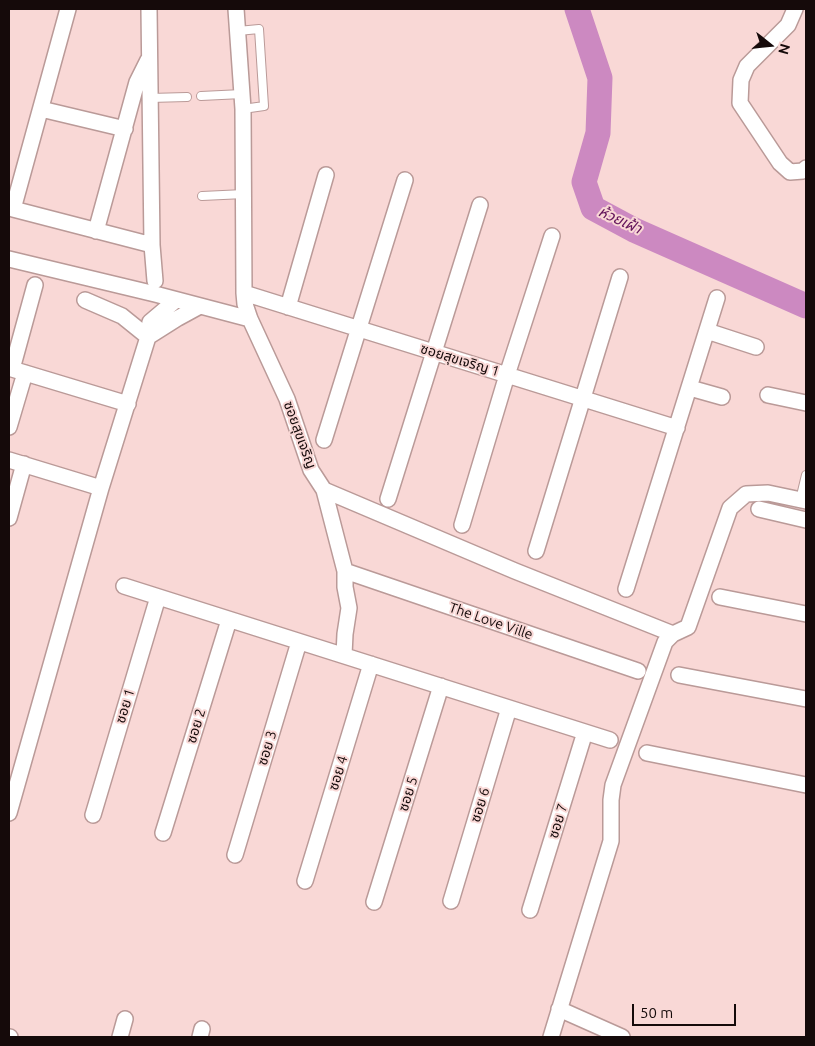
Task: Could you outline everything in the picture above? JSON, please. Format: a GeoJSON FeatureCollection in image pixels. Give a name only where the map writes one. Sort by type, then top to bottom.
{"type":"FeatureCollection","features":[{"type":"Feature","properties":{"kind":"street"},"geometry":{"type":"LineString","coordinates":[[68,9],[13,209],[152,245]]}},
{"type":"Feature","properties":{"kind":"street"},"geometry":{"type":"LineString","coordinates":[[149,9],[152,245],[155,281]]}},
{"type":"Feature","properties":{"kind":"street","name":"ซอยสุขเจริญ"},"geometry":{"type":"LineString","coordinates":[[236,9],[242,101],[244,293],[250,319],[287,399],[311,470],[324,490],[345,571],[345,587],[350,608],[345,634],[344,655]]}},
{"type":"Feature","properties":{"kind":"street"},"geometry":{"type":"LineString","coordinates":[[795,9],[788,24],[747,66],[741,80],[740,103],[780,163],[790,172],[803,171],[806,168]]}},
{"type":"Feature","properties":{"kind":"street"},"geometry":{"type":"LineString","coordinates":[[96,230],[137,82],[149,57]]}},
{"type":"Feature","properties":{"kind":"street"},"geometry":{"type":"LineString","coordinates":[[42,109],[125,129]]}},
{"type":"Feature","properties":{"kind":"street"},"geometry":{"type":"LineString","coordinates":[[288,307],[326,175]]}},
{"type":"Feature","properties":{"kind":"street"},"geometry":{"type":"LineString","coordinates":[[324,440],[405,180]]}},
{"type":"Feature","properties":{"kind":"street"},"geometry":{"type":"LineString","coordinates":[[388,499],[480,205]]}},
{"type":"Feature","properties":{"kind":"street"},"geometry":{"type":"LineString","coordinates":[[462,525],[507,375],[552,236]]}},
{"type":"Feature","properties":{"kind":"street"},"geometry":{"type":"LineString","coordinates":[[9,259],[250,319]]}},
{"type":"Feature","properties":{"kind":"street"},"geometry":{"type":"LineString","coordinates":[[536,551],[620,277]]}},
{"type":"Feature","properties":{"kind":"street"},"geometry":{"type":"LineString","coordinates":[[35,285],[12,369],[128,404]]}},
{"type":"Feature","properties":{"kind":"street","name":"ซอยสุขเจริญ 1"},"geometry":{"type":"LineString","coordinates":[[244,293],[677,428]]}},
{"type":"Feature","properties":{"kind":"street"},"geometry":{"type":"LineString","coordinates":[[626,589],[717,298]]}},
{"type":"Feature","properties":{"kind":"street"},"geometry":{"type":"LineString","coordinates":[[85,300],[122,316],[148,337]]}},
{"type":"Feature","properties":{"kind":"street"},"geometry":{"type":"LineString","coordinates":[[9,812],[101,488],[148,337],[150,322],[176,300]]}},
{"type":"Feature","properties":{"kind":"street"},"geometry":{"type":"LineString","coordinates":[[148,337],[200,306]]}},
{"type":"Feature","properties":{"kind":"street"},"geometry":{"type":"LineString","coordinates":[[707,331],[756,347]]}},
{"type":"Feature","properties":{"kind":"street"},"geometry":{"type":"LineString","coordinates":[[9,427],[25,372]]}},
{"type":"Feature","properties":{"kind":"street"},"geometry":{"type":"LineString","coordinates":[[690,388],[722,397]]}},
{"type":"Feature","properties":{"kind":"street"},"geometry":{"type":"LineString","coordinates":[[768,395],[806,403]]}},
{"type":"Feature","properties":{"kind":"street"},"geometry":{"type":"LineString","coordinates":[[9,460],[101,488]]}},
{"type":"Feature","properties":{"kind":"street"},"geometry":{"type":"LineString","coordinates":[[9,518],[24,464]]}},
{"type":"Feature","properties":{"kind":"street"},"geometry":{"type":"LineString","coordinates":[[324,490],[515,571],[673,634]]}},
{"type":"Feature","properties":{"kind":"street"},"geometry":{"type":"LineString","coordinates":[[551,1037],[611,841],[613,785],[666,642],[673,634],[688,627],[730,508],[746,494],[768,493],[803,501]]}},
{"type":"Feature","properties":{"kind":"street"},"geometry":{"type":"LineString","coordinates":[[759,510],[806,520]]}},
{"type":"Feature","properties":{"kind":"street","name":"The Love Ville"},"geometry":{"type":"LineString","coordinates":[[345,571],[638,671]]}},
{"type":"Feature","properties":{"kind":"street"},"geometry":{"type":"LineString","coordinates":[[124,586],[610,740]]}},
{"type":"Feature","properties":{"kind":"street"},"geometry":{"type":"LineString","coordinates":[[720,597],[806,614]]}},
{"type":"Feature","properties":{"kind":"street","name":"ซอย 1"},"geometry":{"type":"LineString","coordinates":[[93,815],[158,598]]}},
{"type":"Feature","properties":{"kind":"street","name":"ซอย 2"},"geometry":{"type":"LineString","coordinates":[[163,833],[228,620]]}},
{"type":"Feature","properties":{"kind":"street","name":"ซอย 3"},"geometry":{"type":"LineString","coordinates":[[235,855],[299,642]]}},
{"type":"Feature","properties":{"kind":"street","name":"ซอย 4"},"geometry":{"type":"LineString","coordinates":[[305,881],[370,664]]}},
{"type":"Feature","properties":{"kind":"street"},"geometry":{"type":"LineString","coordinates":[[679,675],[806,699]]}},
{"type":"Feature","properties":{"kind":"street","name":"ซอย 5"},"geometry":{"type":"LineString","coordinates":[[374,902],[441,686]]}},
{"type":"Feature","properties":{"kind":"street","name":"ซอย 6"},"geometry":{"type":"LineString","coordinates":[[451,902],[509,708]]}},
{"type":"Feature","properties":{"kind":"street","name":"ซอย 7"},"geometry":{"type":"LineString","coordinates":[[530,910],[585,732]]}},
{"type":"Feature","properties":{"kind":"street"},"geometry":{"type":"LineString","coordinates":[[647,753],[806,785]]}},
{"type":"Feature","properties":{"kind":"street"},"geometry":{"type":"LineString","coordinates":[[559,1009],[622,1037]]}},
{"type":"Feature","properties":{"kind":"street"},"geometry":{"type":"LineString","coordinates":[[120,1037],[125,1019]]}},
{"type":"Feature","properties":{"kind":"lane"},"geometry":{"type":"LineString","coordinates":[[201,96],[264,106],[260,29],[238,31]]}},
{"type":"Feature","properties":{"kind":"lane"},"geometry":{"type":"LineString","coordinates":[[150,98],[187,97]]}},
{"type":"Feature","properties":{"kind":"lane"},"geometry":{"type":"LineString","coordinates":[[202,196],[244,194]]}},
{"type":"Feature","properties":{"kind":"lane"},"geometry":{"type":"LineString","coordinates":[[803,501],[806,475]]}},
{"type":"Feature","properties":{"kind":"waterway","name":"ห้วยเฝ้า"},"geometry":{"type":"LineString","coordinates":[[577,9],[600,78],[598,133],[584,182],[593,208],[634,230],[806,306]]}}]}
